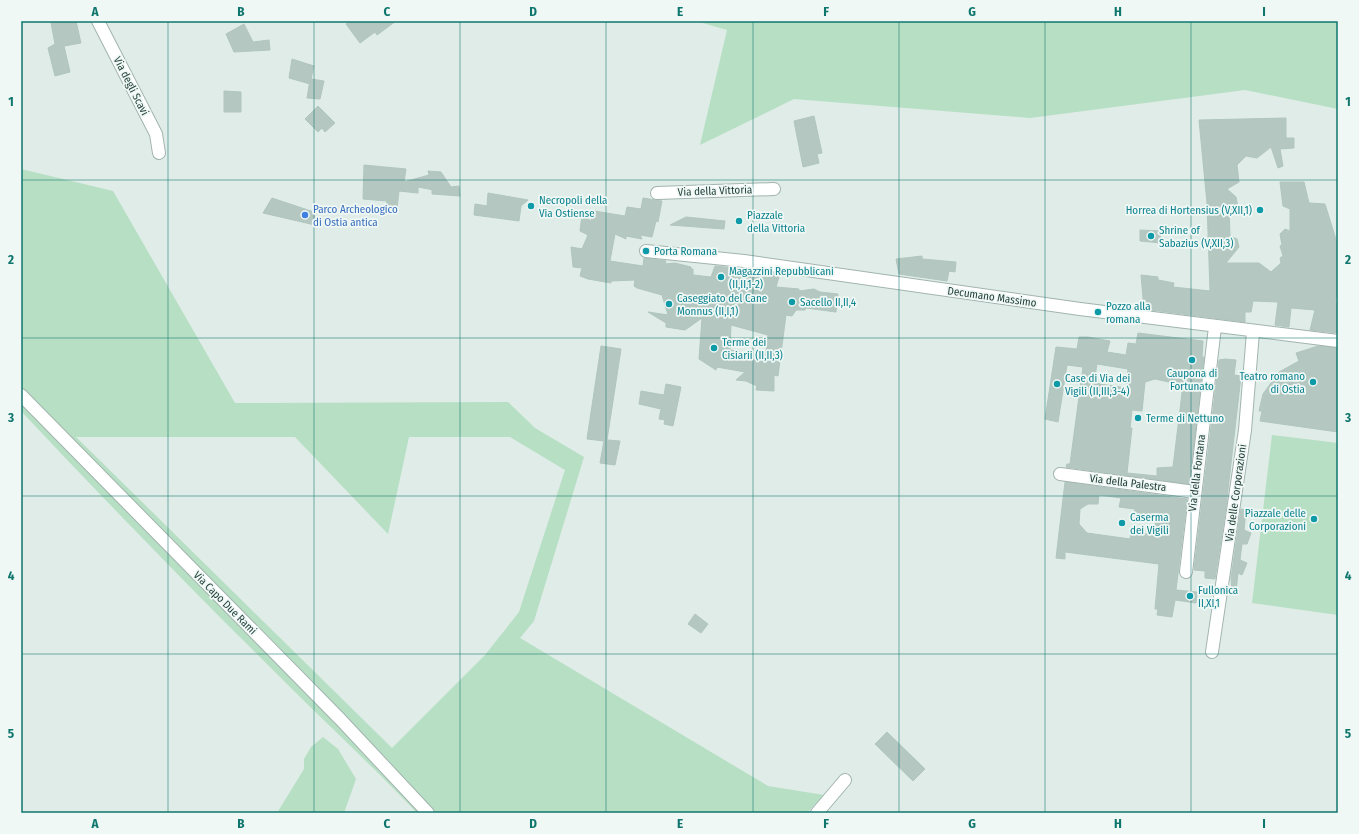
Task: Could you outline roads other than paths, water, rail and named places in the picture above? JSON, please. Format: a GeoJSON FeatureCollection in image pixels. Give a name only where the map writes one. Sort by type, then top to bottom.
{"type":"FeatureCollection","features":[{"type":"Feature","properties":{"kind":"street","name":"Via degli Scavi"},"geometry":{"type":"LineString","coordinates":[[98,21],[156,134],[159,153]]}},
{"type":"Feature","properties":{"kind":"street","name":"Via della Vittoria"},"geometry":{"type":"LineString","coordinates":[[657,193],[774,189]]}},
{"type":"Feature","properties":{"kind":"street","name":"Decumano Massimo"},"geometry":{"type":"LineString","coordinates":[[646,251],[744,261],[1215,327],[1338,341]]}},
{"type":"Feature","properties":{"kind":"street","name":"Via della Fontana"},"geometry":{"type":"LineString","coordinates":[[1186,572],[1215,327]]}},
{"type":"Feature","properties":{"kind":"street","name":"Via delle Corporazioni"},"geometry":{"type":"LineString","coordinates":[[1212,652],[1245,430],[1253,332]]}},
{"type":"Feature","properties":{"kind":"street","name":"Via Capo Due Rami"},"geometry":{"type":"LineString","coordinates":[[21,395],[340,718],[428,813]]}},
{"type":"Feature","properties":{"kind":"street","name":"Via della Palestra"},"geometry":{"type":"LineString","coordinates":[[1060,474],[1195,492]]}},
{"type":"Feature","properties":{"kind":"street"},"geometry":{"type":"LineString","coordinates":[[817,813],[845,780]]}},
{"type":"Feature","properties":{"kind":"place","name":"Necropoli della Via Ostiense"},"geometry":{"type":"Point","coordinates":[531,206]}},
{"type":"Feature","properties":{"kind":"place","name":"Horrea di Hortensius (V,XII,1)"},"geometry":{"type":"Point","coordinates":[1260,210]}},
{"type":"Feature","properties":{"kind":"place","name":"Parco Archeologico di Ostia antica"},"geometry":{"type":"Point","coordinates":[305,215]}},
{"type":"Feature","properties":{"kind":"place","name":"Piazzale della Vittoria"},"geometry":{"type":"Point","coordinates":[739,221]}},
{"type":"Feature","properties":{"kind":"place","name":"Shrine of Sabazius (V,XII,3)"},"geometry":{"type":"Point","coordinates":[1151,236]}},
{"type":"Feature","properties":{"kind":"place","name":"Porta Romana"},"geometry":{"type":"Point","coordinates":[646,251]}},
{"type":"Feature","properties":{"kind":"place","name":"Magazzini Repubblicani (II,II,1-2)"},"geometry":{"type":"Point","coordinates":[721,277]}},
{"type":"Feature","properties":{"kind":"place","name":"Sacello II,II,4"},"geometry":{"type":"Point","coordinates":[792,302]}},
{"type":"Feature","properties":{"kind":"place","name":"Caseggiato del Cane Monnus (II,I,1)"},"geometry":{"type":"Point","coordinates":[669,304]}},
{"type":"Feature","properties":{"kind":"place","name":"Pozzo alla romana"},"geometry":{"type":"Point","coordinates":[1098,312]}},
{"type":"Feature","properties":{"kind":"place","name":"Terme dei Cisiarii (II,II,3)"},"geometry":{"type":"Point","coordinates":[714,348]}},
{"type":"Feature","properties":{"kind":"place","name":"Caupona di Fortunato"},"geometry":{"type":"Point","coordinates":[1192,360]}},
{"type":"Feature","properties":{"kind":"place","name":"Teatro romano di Ostia"},"geometry":{"type":"Point","coordinates":[1313,382]}},
{"type":"Feature","properties":{"kind":"place","name":"Case di Via dei Vigili (II,III,3-4)"},"geometry":{"type":"Point","coordinates":[1057,384]}},
{"type":"Feature","properties":{"kind":"place","name":"Terme di Nettuno"},"geometry":{"type":"Point","coordinates":[1138,418]}},
{"type":"Feature","properties":{"kind":"place","name":"Piazzale delle Corporazioni"},"geometry":{"type":"Point","coordinates":[1314,519]}},
{"type":"Feature","properties":{"kind":"place","name":"Caserma dei Vigili"},"geometry":{"type":"Point","coordinates":[1122,523]}},
{"type":"Feature","properties":{"kind":"place","name":"Fullonica II,XI,1"},"geometry":{"type":"Point","coordinates":[1190,596]}}]}
